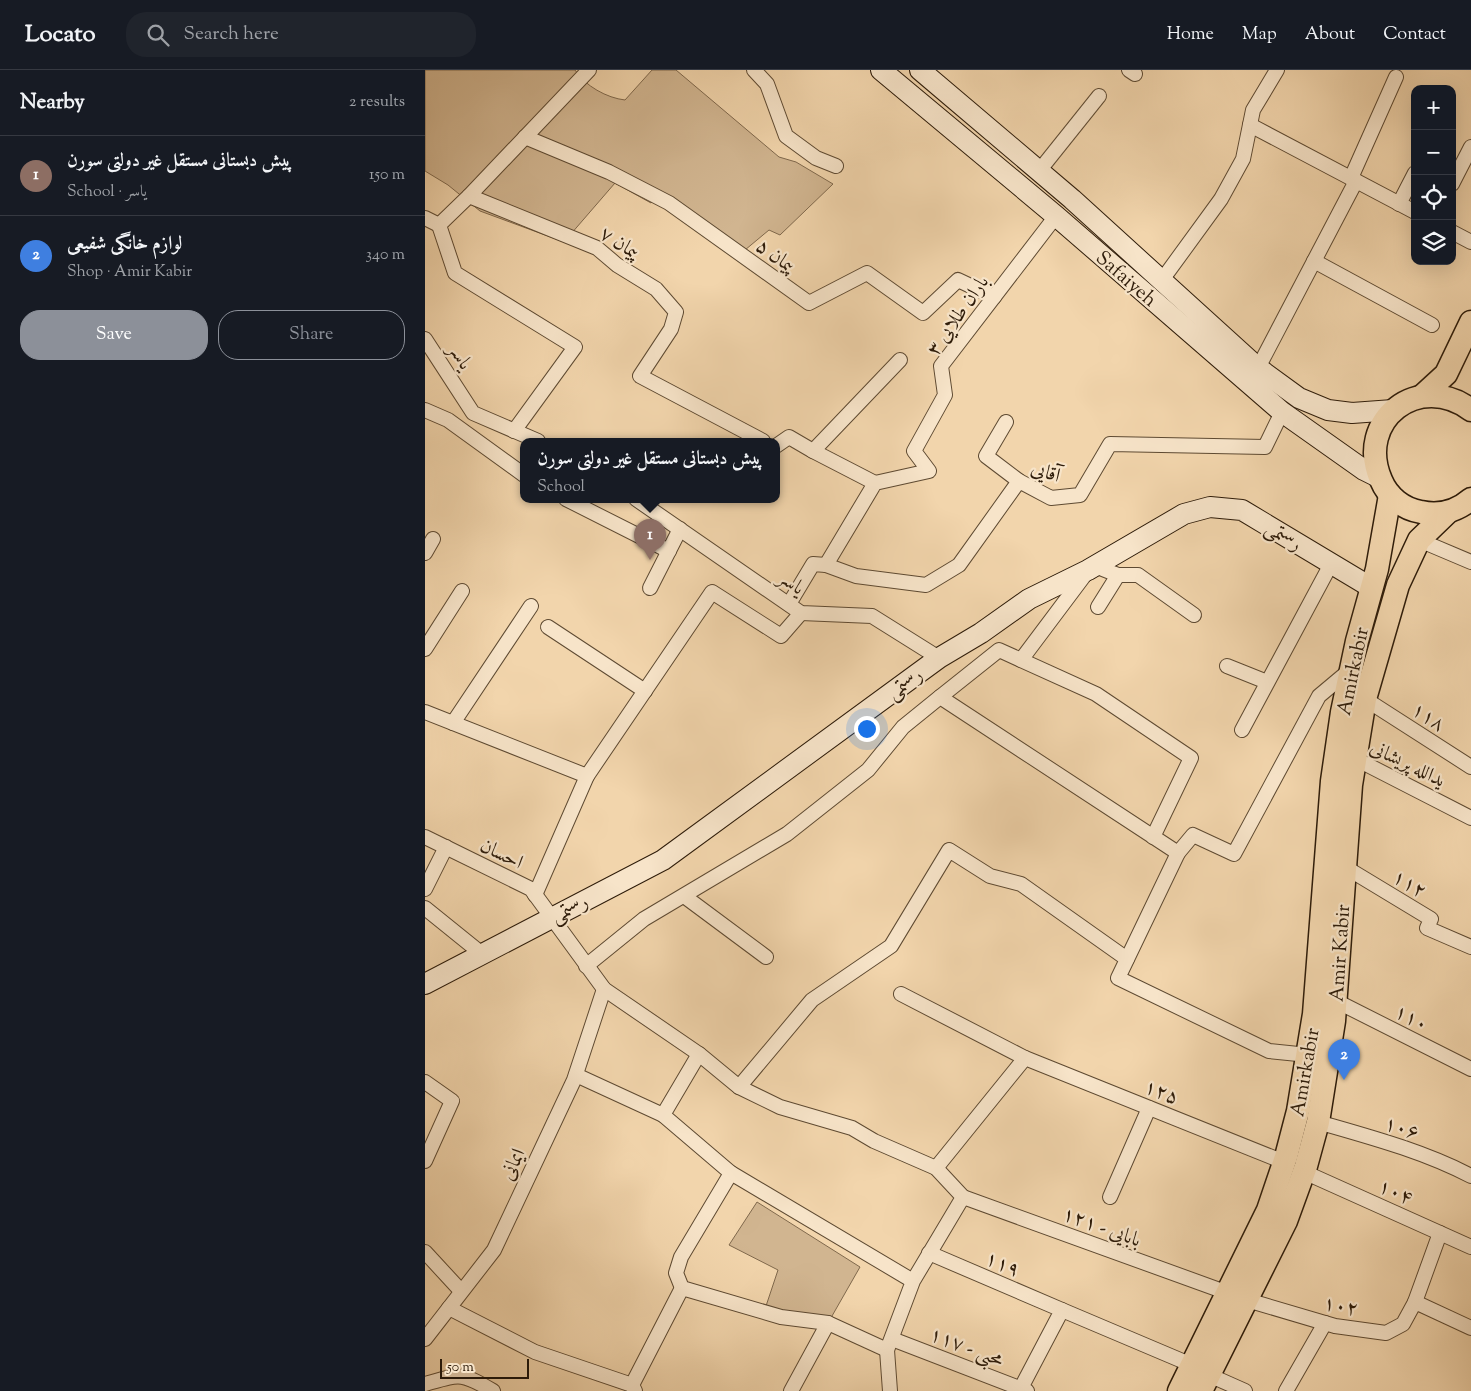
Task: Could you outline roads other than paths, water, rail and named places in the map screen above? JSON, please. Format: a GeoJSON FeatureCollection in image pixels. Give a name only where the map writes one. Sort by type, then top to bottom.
{"type":"FeatureCollection","features":[{"type":"Feature","properties":{"kind":"main road","name":"Safaiyeh"},"geometry":{"type":"LineString","coordinates":[[881,70],[1056,216],[1282,412],[1385,487]]}},
{"type":"Feature","properties":{"kind":"main road","name":"Safaiyeh"},"geometry":{"type":"LineString","coordinates":[[920,70],[1039,171],[1258,368],[1299,398],[1328,410],[1352,413],[1393,410]]}},
{"type":"Feature","properties":{"kind":"main road"},"geometry":{"type":"LineString","coordinates":[[1464,504],[1427,514],[1398,502],[1385,487],[1375,468],[1374,447],[1381,427],[1393,410],[1422,396],[1446,374],[1471,322]]}},
{"type":"Feature","properties":{"kind":"main road"},"geometry":{"type":"LineString","coordinates":[[1471,389],[1471,404]]}},
{"type":"Feature","properties":{"kind":"main road"},"geometry":{"type":"LineString","coordinates":[[1422,396],[1443,396],[1463,404],[1471,410]]}},
{"type":"Feature","properties":{"kind":"main road","name":"Amirkabir"},"geometry":{"type":"LineString","coordinates":[[1179,1391],[1201,1377],[1237,1297],[1284,1162],[1298,1111],[1338,880],[1332,781],[1351,669],[1371,588],[1385,487]]}},
{"type":"Feature","properties":{"kind":"main road","name":"Amir Kabir"},"geometry":{"type":"LineString","coordinates":[[1237,1297],[1286,1221],[1304,1172],[1318,1122],[1336,1000],[1338,880],[1354,758],[1365,699],[1398,585],[1419,540],[1464,504]]}},
{"type":"Feature","properties":{"kind":"main road","name":"رستمی"},"geometry":{"type":"LineString","coordinates":[[425,984],[663,860],[939,658],[981,633],[1029,600],[1091,568],[1184,514],[1210,507],[1242,510],[1371,588]]}},
{"type":"Feature","properties":{"kind":"street"},"geometry":{"type":"LineString","coordinates":[[439,225],[589,70]]}},
{"type":"Feature","properties":{"kind":"street"},"geometry":{"type":"LineString","coordinates":[[755,70],[767,84],[786,136],[815,158],[836,166]]}},
{"type":"Feature","properties":{"kind":"street"},"geometry":{"type":"LineString","coordinates":[[1162,280],[1221,199],[1243,159],[1253,110],[1277,70]]}},
{"type":"Feature","properties":{"kind":"street"},"geometry":{"type":"LineString","coordinates":[[1258,368],[1354,180],[1396,77]]}},
{"type":"Feature","properties":{"kind":"street"},"geometry":{"type":"LineString","coordinates":[[1039,171],[1099,96]]}},
{"type":"Feature","properties":{"kind":"street"},"geometry":{"type":"LineString","coordinates":[[1250,124],[1411,210]]}},
{"type":"Feature","properties":{"kind":"street","name":"پیمان ۵"},"geometry":{"type":"LineString","coordinates":[[525,137],[609,172],[669,203],[809,303],[867,273],[923,313],[958,280],[994,297]]}},
{"type":"Feature","properties":{"kind":"street"},"geometry":{"type":"LineString","coordinates":[[1456,176],[1471,147]]}},
{"type":"Feature","properties":{"kind":"street"},"geometry":{"type":"LineString","coordinates":[[1399,204],[1414,175]]}},
{"type":"Feature","properties":{"kind":"street","name":"پیمان ۷"},"geometry":{"type":"LineString","coordinates":[[469,196],[597,248],[617,265],[656,289],[676,312],[671,329],[640,376],[757,438]]}},
{"type":"Feature","properties":{"kind":"street","name":"باران طلایی ۳"},"geometry":{"type":"LineString","coordinates":[[875,483],[929,470],[914,451],[945,395],[941,366],[1056,216]]}},
{"type":"Feature","properties":{"kind":"street"},"geometry":{"type":"LineString","coordinates":[[425,218],[439,225],[455,273],[575,347],[515,431]]}},
{"type":"Feature","properties":{"kind":"street"},"geometry":{"type":"LineString","coordinates":[[1456,234],[1471,242]]}},
{"type":"Feature","properties":{"kind":"street"},"geometry":{"type":"LineString","coordinates":[[1314,261],[1432,325]]}},
{"type":"Feature","properties":{"kind":"street","name":"یاسر"},"geometry":{"type":"LineString","coordinates":[[425,339],[473,412],[531,438]]}},
{"type":"Feature","properties":{"kind":"street"},"geometry":{"type":"LineString","coordinates":[[813,451],[900,360]]}},
{"type":"Feature","properties":{"kind":"street"},"geometry":{"type":"LineString","coordinates":[[425,410],[448,420],[520,472]]}},
{"type":"Feature","properties":{"kind":"street","name":"آقایی"},"geometry":{"type":"LineString","coordinates":[[826,565],[856,576],[926,585],[959,564],[1019,481],[1051,498],[1080,496],[1110,444],[1265,447],[1282,412]]}},
{"type":"Feature","properties":{"kind":"street"},"geometry":{"type":"LineString","coordinates":[[1006,422],[986,456],[1019,481]]}},
{"type":"Feature","properties":{"kind":"street"},"geometry":{"type":"LineString","coordinates":[[780,443],[789,437],[875,483],[826,565],[813,564],[789,604]]}},
{"type":"Feature","properties":{"kind":"street"},"geometry":{"type":"LineString","coordinates":[[574,503],[669,551]]}},
{"type":"Feature","properties":{"kind":"street","name":"یاسر"},"geometry":{"type":"LineString","coordinates":[[642,503],[801,613],[872,616],[939,658]]}},
{"type":"Feature","properties":{"kind":"street"},"geometry":{"type":"LineString","coordinates":[[650,588],[680,529]]}},
{"type":"Feature","properties":{"kind":"street"},"geometry":{"type":"LineString","coordinates":[[425,553],[433,539]]}},
{"type":"Feature","properties":{"kind":"street"},"geometry":{"type":"LineString","coordinates":[[1419,540],[1471,562]]}},
{"type":"Feature","properties":{"kind":"street"},"geometry":{"type":"LineString","coordinates":[[1242,730],[1331,564]]}},
{"type":"Feature","properties":{"kind":"street"},"geometry":{"type":"LineString","coordinates":[[1021,660],[1091,568],[1118,575],[1138,575],[1194,616]]}},
{"type":"Feature","properties":{"kind":"street"},"geometry":{"type":"LineString","coordinates":[[1098,607],[1118,575]]}},
{"type":"Feature","properties":{"kind":"street"},"geometry":{"type":"LineString","coordinates":[[425,649],[463,591]]}},
{"type":"Feature","properties":{"kind":"street"},"geometry":{"type":"LineString","coordinates":[[535,895],[587,776],[712,592],[781,636],[801,613]]}},
{"type":"Feature","properties":{"kind":"street"},"geometry":{"type":"LineString","coordinates":[[453,723],[531,606]]}},
{"type":"Feature","properties":{"kind":"street"},"geometry":{"type":"LineString","coordinates":[[548,628],[645,690]]}},
{"type":"Feature","properties":{"kind":"street"},"geometry":{"type":"LineString","coordinates":[[587,966],[644,920],[787,834],[868,770],[903,727],[999,650],[1096,694],[1191,758],[1153,837]]}},
{"type":"Feature","properties":{"kind":"street"},"geometry":{"type":"LineString","coordinates":[[1227,666],[1267,682]]}},
{"type":"Feature","properties":{"kind":"street"},"geometry":{"type":"LineString","coordinates":[[1308,1055],[1269,1050],[1118,978],[1178,853],[1193,835],[1234,854],[1319,696],[1351,669]]}},
{"type":"Feature","properties":{"kind":"street"},"geometry":{"type":"LineString","coordinates":[[941,697],[1178,853]]}},
{"type":"Feature","properties":{"kind":"street","name":"۱۱۸"},"geometry":{"type":"LineString","coordinates":[[1365,699],[1471,767]]}},
{"type":"Feature","properties":{"kind":"street"},"geometry":{"type":"LineString","coordinates":[[425,712],[587,776]]}},
{"type":"Feature","properties":{"kind":"street","name":"یدالله پریشانی"},"geometry":{"type":"LineString","coordinates":[[1354,758],[1471,818]]}},
{"type":"Feature","properties":{"kind":"street","name":"احسان"},"geometry":{"type":"LineString","coordinates":[[425,837],[531,889],[550,918],[604,989],[699,1054],[739,1087],[780,1107],[852,1128],[874,1141],[936,1168]]}},
{"type":"Feature","properties":{"kind":"street"},"geometry":{"type":"LineString","coordinates":[[425,890],[446,847]]}},
{"type":"Feature","properties":{"kind":"street"},"geometry":{"type":"LineString","coordinates":[[739,1087],[812,1000],[891,946],[949,850],[990,876],[1021,884],[1127,959]]}},
{"type":"Feature","properties":{"kind":"street","name":"۱۱۲"},"geometry":{"type":"LineString","coordinates":[[1338,880],[1431,919],[1427,928],[1471,947]]}},
{"type":"Feature","properties":{"kind":"street"},"geometry":{"type":"LineString","coordinates":[[684,896],[766,957]]}},
{"type":"Feature","properties":{"kind":"street"},"geometry":{"type":"LineString","coordinates":[[425,908],[481,954]]}},
{"type":"Feature","properties":{"kind":"street","name":"ایمانی"},"geometry":{"type":"LineString","coordinates":[[425,1339],[494,1250],[576,1075],[604,989]]}},
{"type":"Feature","properties":{"kind":"street","name":"۱۲۵"},"geometry":{"type":"LineString","coordinates":[[901,994],[1025,1058],[1284,1162]]}},
{"type":"Feature","properties":{"kind":"street","name":"۱۱۰"},"geometry":{"type":"LineString","coordinates":[[1336,1000],[1471,1069]]}},
{"type":"Feature","properties":{"kind":"street"},"geometry":{"type":"LineString","coordinates":[[663,1115],[699,1054]]}},
{"type":"Feature","properties":{"kind":"street"},"geometry":{"type":"LineString","coordinates":[[890,1391],[889,1344],[913,1281],[963,1197],[936,1168],[1025,1058]]}},
{"type":"Feature","properties":{"kind":"street"},"geometry":{"type":"LineString","coordinates":[[576,1075],[663,1115],[731,1173],[913,1281]]}},
{"type":"Feature","properties":{"kind":"street"},"geometry":{"type":"LineString","coordinates":[[425,1082],[452,1101],[425,1160]]}},
{"type":"Feature","properties":{"kind":"street"},"geometry":{"type":"LineString","coordinates":[[1110,1197],[1149,1108]]}},
{"type":"Feature","properties":{"kind":"street","name":"۱۰۶"},"geometry":{"type":"LineString","coordinates":[[1318,1122],[1385,1141],[1443,1161],[1471,1176]]}},
{"type":"Feature","properties":{"kind":"street","name":"۱۰۴"},"geometry":{"type":"LineString","coordinates":[[1304,1172],[1471,1247]]}},
{"type":"Feature","properties":{"kind":"street"},"geometry":{"type":"LineString","coordinates":[[449,1308],[535,1352],[633,1388],[682,1288],[676,1273],[681,1257],[731,1173]]}},
{"type":"Feature","properties":{"kind":"street","name":"بابایی - ۱۲۱"},"geometry":{"type":"LineString","coordinates":[[963,1197],[1237,1297]]}},
{"type":"Feature","properties":{"kind":"street","name":"۱۰۲"},"geometry":{"type":"LineString","coordinates":[[1237,1297],[1325,1323],[1386,1333],[1403,1324],[1415,1302],[1440,1233]]}},
{"type":"Feature","properties":{"kind":"street"},"geometry":{"type":"LineString","coordinates":[[425,1252],[461,1291]]}},
{"type":"Feature","properties":{"kind":"street","name":"۱۱۹"},"geometry":{"type":"LineString","coordinates":[[929,1253],[1062,1310],[1201,1377],[1245,1391]]}},
{"type":"Feature","properties":{"kind":"street","name":"محبی - ۱۱۷"},"geometry":{"type":"LineString","coordinates":[[682,1288],[781,1318],[828,1323],[1024,1390]]}},
{"type":"Feature","properties":{"kind":"street"},"geometry":{"type":"LineString","coordinates":[[1415,1302],[1471,1328]]}},
{"type":"Feature","properties":{"kind":"street"},"geometry":{"type":"LineString","coordinates":[[1024,1390],[1062,1310]]}},
{"type":"Feature","properties":{"kind":"street"},"geometry":{"type":"LineString","coordinates":[[791,1391],[828,1323]]}},
{"type":"Feature","properties":{"kind":"street"},"geometry":{"type":"LineString","coordinates":[[1286,1391],[1325,1323]]}},
{"type":"Feature","properties":{"kind":"street"},"geometry":{"type":"LineString","coordinates":[[425,1384],[455,1375],[469,1377],[493,1391]]}},
{"type":"Feature","properties":{"kind":"place","name":"پیش دبستانی مستقل غیر دولتی سورن"},"geometry":{"type":"Point","coordinates":[650,560]}},
{"type":"Feature","properties":{"kind":"place","name":"لوازم خانگی شفیعی"},"geometry":{"type":"Point","coordinates":[1344,1080]}}]}
